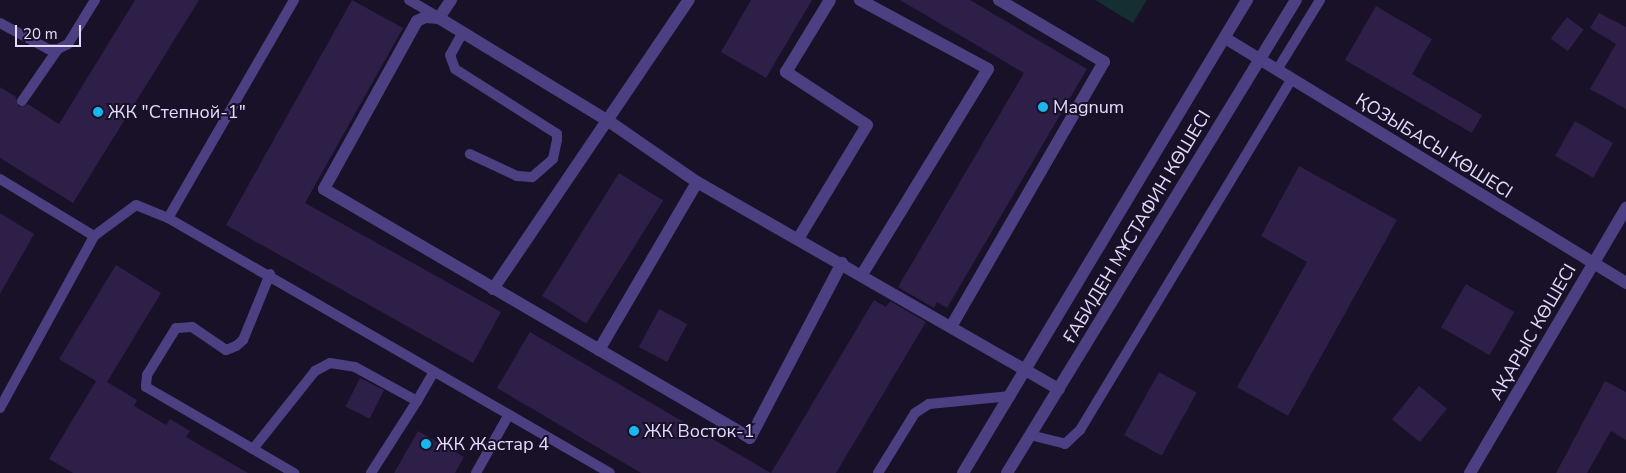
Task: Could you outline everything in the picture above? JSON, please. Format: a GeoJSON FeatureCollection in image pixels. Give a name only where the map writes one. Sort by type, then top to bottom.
{"type":"FeatureCollection","features":[{"type":"Feature","properties":{"kind":"street"},"geometry":{"type":"LineString","coordinates":[[439,18],[451,0]]}},
{"type":"Feature","properties":{"kind":"street"},"geometry":{"type":"LineString","coordinates":[[493,289],[689,0]]}},
{"type":"Feature","properties":{"kind":"street"},"geometry":{"type":"LineString","coordinates":[[798,239],[867,125],[786,72],[830,0]]}},
{"type":"Feature","properties":{"kind":"street"},"geometry":{"type":"LineString","coordinates":[[860,0],[988,69],[862,275]]}},
{"type":"Feature","properties":{"kind":"street"},"geometry":{"type":"LineString","coordinates":[[952,325],[1104,62],[999,0]]}},
{"type":"Feature","properties":{"kind":"street","name":"ҒАБИДЕН МҰСТАФИН КӨШЕСІ"},"geometry":{"type":"LineString","coordinates":[[963,473],[1028,368],[1247,0]]}},
{"type":"Feature","properties":{"kind":"street","name":"ҒАБИДЕН МҰСТАФИН КӨШЕСІ"},"geometry":{"type":"LineString","coordinates":[[1007,473],[1296,0]]}},
{"type":"Feature","properties":{"kind":"street"},"geometry":{"type":"LineString","coordinates":[[842,263],[750,438],[324,189],[417,21],[425,17],[439,18],[607,120],[697,182],[842,263],[1028,368],[1059,388]]}},
{"type":"Feature","properties":{"kind":"street","name":"ҚОЗЫБАСЫ КӨШЕСІ"},"geometry":{"type":"LineString","coordinates":[[1225,38],[1626,283]]}},
{"type":"Feature","properties":{"kind":"street"},"geometry":{"type":"LineString","coordinates":[[599,350],[697,182]]}},
{"type":"Feature","properties":{"kind":"street","name":"АҚАРЫС КӨШЕСІ"},"geometry":{"type":"LineString","coordinates":[[1470,473],[1626,208]]}},
{"type":"Feature","properties":{"kind":"lane"},"geometry":{"type":"LineString","coordinates":[[0,23],[48,49],[58,49],[68,44],[95,0]]}},
{"type":"Feature","properties":{"kind":"lane"},"geometry":{"type":"LineString","coordinates":[[409,0],[439,18]]}},
{"type":"Feature","properties":{"kind":"lane"},"geometry":{"type":"LineString","coordinates":[[1277,70],[1320,0]]}},
{"type":"Feature","properties":{"kind":"lane"},"geometry":{"type":"LineString","coordinates":[[168,218],[289,2]]}},
{"type":"Feature","properties":{"kind":"lane"},"geometry":{"type":"LineString","coordinates":[[463,32],[450,55],[455,69],[557,134],[553,159],[532,177],[517,176],[470,154]]}},
{"type":"Feature","properties":{"kind":"lane"},"geometry":{"type":"LineString","coordinates":[[22,101],[58,49]]}},
{"type":"Feature","properties":{"kind":"lane"},"geometry":{"type":"LineString","coordinates":[[1030,435],[1065,444],[1080,430],[1292,79]]}},
{"type":"Feature","properties":{"kind":"lane"},"geometry":{"type":"LineString","coordinates":[[0,179],[94,236]]}},
{"type":"Feature","properties":{"kind":"lane"},"geometry":{"type":"LineString","coordinates":[[0,408],[94,236],[136,205],[168,218],[270,274],[593,469],[610,473]]}},
{"type":"Feature","properties":{"kind":"lane"},"geometry":{"type":"LineString","coordinates":[[270,274],[243,340],[236,346],[226,350],[192,327],[176,328],[145,381],[146,387],[294,473]]}},
{"type":"Feature","properties":{"kind":"lane"},"geometry":{"type":"LineString","coordinates":[[253,449],[314,371],[330,363],[355,367],[417,401]]}},
{"type":"Feature","properties":{"kind":"lane"},"geometry":{"type":"LineString","coordinates":[[371,473],[433,373]]}},
{"type":"Feature","properties":{"kind":"lane"},"geometry":{"type":"LineString","coordinates":[[878,473],[914,413],[929,404],[1011,396]]}},
{"type":"Feature","properties":{"kind":"lane"},"geometry":{"type":"LineString","coordinates":[[476,473],[508,416]]}},
{"type":"Feature","properties":{"kind":"green space"},"geometry":{"type":"Polygon","coordinates":[[[1095,0],[1147,0],[1133,23],[1095,0]]]}},
{"type":"Feature","properties":{"kind":"building","name":"ЖК \"Степной-1\""},"geometry":{"type":"Polygon","coordinates":[[[135,0],[199,0],[73,203],[0,158],[0,87],[16,97],[19,107],[28,104],[59,124],[135,0]]]}},
{"type":"Feature","properties":{"kind":"building"},"geometry":{"type":"Polygon","coordinates":[[[352,0],[403,28],[305,203],[501,312],[473,363],[226,225],[352,0]]]}},
{"type":"Feature","properties":{"kind":"building"},"geometry":{"type":"Polygon","coordinates":[[[751,0],[812,0],[766,78],[721,52],[751,0]]]}},
{"type":"Feature","properties":{"kind":"building"},"geometry":{"type":"Polygon","coordinates":[[[900,0],[970,0],[1087,69],[947,308],[937,302],[934,308],[898,287],[1024,73],[900,0]]]}},
{"type":"Feature","properties":{"kind":"building"},"geometry":{"type":"Polygon","coordinates":[[[1376,6],[1432,39],[1412,74],[1482,115],[1472,133],[1345,60],[1376,6]]]}},
{"type":"Feature","properties":{"kind":"building"},"geometry":{"type":"Polygon","coordinates":[[[1599,13],[1626,27],[1626,109],[1590,89],[1616,44],[1590,28],[1599,13]]]}},
{"type":"Feature","properties":{"kind":"building"},"geometry":{"type":"Polygon","coordinates":[[[1567,17],[1584,30],[1568,51],[1551,39],[1567,17]]]}},
{"type":"Feature","properties":{"kind":"building"},"geometry":{"type":"Polygon","coordinates":[[[1575,121],[1613,143],[1593,178],[1555,156],[1575,121]]]}},
{"type":"Feature","properties":{"kind":"building"},"geometry":{"type":"Polygon","coordinates":[[[1299,166],[1397,220],[1288,416],[1237,387],[1307,262],[1261,236],[1299,166]]]}},
{"type":"Feature","properties":{"kind":"building"},"geometry":{"type":"Polygon","coordinates":[[[619,173],[663,201],[586,324],[542,296],[619,173]]]}},
{"type":"Feature","properties":{"kind":"building"},"geometry":{"type":"Polygon","coordinates":[[[0,213],[34,234],[0,294],[0,213]]]}},
{"type":"Feature","properties":{"kind":"building"},"geometry":{"type":"Polygon","coordinates":[[[116,265],[161,293],[107,382],[137,400],[134,406],[166,425],[170,419],[190,431],[186,437],[248,473],[73,473],[49,459],[96,381],[59,359],[116,265]]]}},
{"type":"Feature","properties":{"kind":"building"},"geometry":{"type":"Polygon","coordinates":[[[1466,284],[1514,312],[1489,355],[1441,327],[1466,284]]]}},
{"type":"Feature","properties":{"kind":"building","name":"ЖК Восток-1"},"geometry":{"type":"Polygon","coordinates":[[[874,300],[886,307],[890,301],[926,322],[836,473],[771,473],[874,300]]]}},
{"type":"Feature","properties":{"kind":"building"},"geometry":{"type":"Polygon","coordinates":[[[659,309],[687,324],[667,362],[639,347],[659,309]]]}},
{"type":"Feature","properties":{"kind":"building","name":"ЖК Восток-1"},"geometry":{"type":"Polygon","coordinates":[[[530,332],[771,473],[641,473],[497,388],[530,332]]]}},
{"type":"Feature","properties":{"kind":"building"},"geometry":{"type":"Polygon","coordinates":[[[1159,372],[1197,393],[1162,456],[1124,435],[1159,372]]]}},
{"type":"Feature","properties":{"kind":"building"},"geometry":{"type":"Polygon","coordinates":[[[360,378],[384,390],[370,419],[345,407],[360,378]]]}},
{"type":"Feature","properties":{"kind":"building"},"geometry":{"type":"Polygon","coordinates":[[[1605,381],[1626,392],[1626,440],[1611,431],[1587,473],[1556,473],[1605,381]]]}},
{"type":"Feature","properties":{"kind":"building"},"geometry":{"type":"Polygon","coordinates":[[[1419,386],[1447,409],[1420,442],[1392,419],[1419,386]]]}},
{"type":"Feature","properties":{"kind":"building","name":"ЖК Жастар 4"},"geometry":{"type":"Polygon","coordinates":[[[418,431],[464,457],[455,473],[394,473],[418,431]]]}},
{"type":"Feature","properties":{"kind":"place","name":"Magnum"},"geometry":{"type":"Point","coordinates":[1043,107]}},
{"type":"Feature","properties":{"kind":"place","name":"ЖК \"Степной-1\""},"geometry":{"type":"Point","coordinates":[98,112]}},
{"type":"Feature","properties":{"kind":"place","name":"ЖК Восток-1"},"geometry":{"type":"Point","coordinates":[634,431]}},
{"type":"Feature","properties":{"kind":"place","name":"ЖК Жастар 4"},"geometry":{"type":"Point","coordinates":[426,444]}}]}
